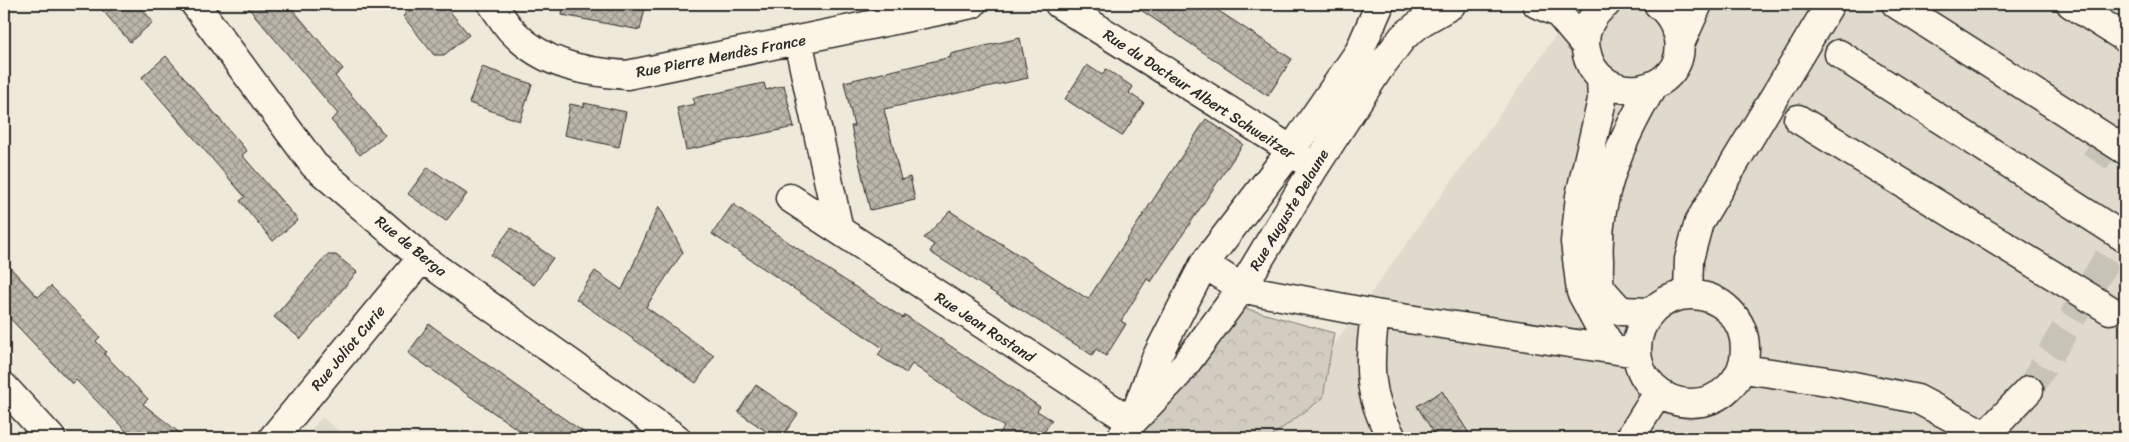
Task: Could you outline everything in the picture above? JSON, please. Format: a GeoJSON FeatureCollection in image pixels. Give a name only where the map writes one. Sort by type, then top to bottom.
{"type":"FeatureCollection","features":[{"type":"Feature","properties":{"kind":"street","name":"Rue de Berga"},"geometry":{"type":"LineString","coordinates":[[195,4],[314,165],[422,258],[676,438]]}},
{"type":"Feature","properties":{"kind":"street","name":"Rue Pierre Mendès France"},"geometry":{"type":"LineString","coordinates":[[492,4],[513,32],[538,52],[561,63],[591,73],[627,75],[972,4]]}},
{"type":"Feature","properties":{"kind":"street","name":"Rue du Docteur Albert Schweitzer"},"geometry":{"type":"LineString","coordinates":[[1059,4],[1279,142],[1314,168]]}},
{"type":"Feature","properties":{"kind":"street","name":"Rue Auguste Delaune"},"geometry":{"type":"LineString","coordinates":[[1126,430],[1156,358],[1204,264],[1290,152],[1359,52],[1380,4]]}},
{"type":"Feature","properties":{"kind":"street","name":"Rue Auguste Delaune"},"geometry":{"type":"LineString","coordinates":[[1126,430],[1178,374],[1242,288],[1314,168],[1378,70],[1403,37],[1423,21],[1450,4]]}},
{"type":"Feature","properties":{"kind":"street"},"geometry":{"type":"LineString","coordinates":[[1536,4],[1558,13],[1585,45]]}},
{"type":"Feature","properties":{"kind":"street"},"geometry":{"type":"LineString","coordinates":[[1606,4],[1591,20],[1586,32],[1587,58],[1601,79],[1613,86],[1626,90],[1640,90],[1653,86],[1664,79],[1672,69],[1680,44],[1698,4]]}},
{"type":"Feature","properties":{"kind":"street"},"geometry":{"type":"LineString","coordinates":[[1658,4],[1670,15],[1677,29],[1680,44]]}},
{"type":"Feature","properties":{"kind":"street"},"geometry":{"type":"LineString","coordinates":[[1688,295],[1689,259],[1699,222],[1830,4]]}},
{"type":"Feature","properties":{"kind":"street"},"geometry":{"type":"LineString","coordinates":[[1896,4],[2125,150]]}},
{"type":"Feature","properties":{"kind":"street"},"geometry":{"type":"LineString","coordinates":[[2074,5],[2125,38]]}},
{"type":"Feature","properties":{"kind":"street"},"geometry":{"type":"LineString","coordinates":[[798,40],[839,230]]}},
{"type":"Feature","properties":{"kind":"street"},"geometry":{"type":"LineString","coordinates":[[1839,54],[2125,238]]}},
{"type":"Feature","properties":{"kind":"street"},"geometry":{"type":"LineString","coordinates":[[1204,264],[1242,288],[1375,314],[1624,350],[1638,338],[1643,324],[1651,312],[1662,303],[1688,295],[1706,296],[1723,304],[1736,317],[1744,333],[1746,351],[1743,369],[1735,383],[1723,394],[1709,402],[1692,405],[1674,402],[1658,393],[1648,382],[1640,368],[1624,350],[1580,292],[1575,242],[1580,196],[1602,100],[1601,79]]}},
{"type":"Feature","properties":{"kind":"street"},"geometry":{"type":"LineString","coordinates":[[1651,312],[1621,311],[1600,286],[1598,242],[1605,195],[1615,158],[1632,119],[1653,86]]}},
{"type":"Feature","properties":{"kind":"street"},"geometry":{"type":"LineString","coordinates":[[1798,119],[2110,310]]}},
{"type":"Feature","properties":{"kind":"street","name":"Rue Jean Rostand"},"geometry":{"type":"LineString","coordinates":[[790,198],[839,230],[1126,430]]}},
{"type":"Feature","properties":{"kind":"street","name":"Rue Joliot Curie"},"geometry":{"type":"LineString","coordinates":[[273,438],[422,258]]}},
{"type":"Feature","properties":{"kind":"street"},"geometry":{"type":"LineString","coordinates":[[1375,314],[1370,375],[1379,415],[1392,438]]}},
{"type":"Feature","properties":{"kind":"street"},"geometry":{"type":"LineString","coordinates":[[1743,369],[1834,382],[1917,399],[1989,437],[2029,390]]}},
{"type":"Feature","properties":{"kind":"street"},"geometry":{"type":"LineString","coordinates":[[4,387],[51,438]]}},
{"type":"Feature","properties":{"kind":"street"},"geometry":{"type":"LineString","coordinates":[[1630,438],[1658,393]]}},
{"type":"Feature","properties":{"kind":"shaded area"},"geometry":{"type":"Polygon","coordinates":[[[1579,4],[2125,4],[2125,438],[1269,438],[1323,398],[1332,347],[1579,4]]]}},
{"type":"Feature","properties":{"kind":"shaded area"},"geometry":{"type":"Polygon","coordinates":[[[322,417],[347,438],[304,438],[322,417]]]}},
{"type":"Feature","properties":{"kind":"green space"},"geometry":{"type":"Polygon","coordinates":[[[1240,307],[1334,333],[1323,398],[1269,438],[1139,438],[1155,413],[1240,307]]]}},
{"type":"Feature","properties":{"kind":"building"},"geometry":{"type":"Polygon","coordinates":[[[97,4],[138,4],[153,22],[130,42],[97,4]]]}},
{"type":"Feature","properties":{"kind":"building"},"geometry":{"type":"Polygon","coordinates":[[[245,4],[288,4],[343,69],[335,76],[385,135],[360,155],[331,120],[338,114],[245,4]]]}},
{"type":"Feature","properties":{"kind":"building"},"geometry":{"type":"Polygon","coordinates":[[[419,4],[444,4],[469,35],[444,55],[434,55],[403,16],[419,4]]]}},
{"type":"Feature","properties":{"kind":"building"},"geometry":{"type":"Polygon","coordinates":[[[563,4],[646,4],[640,30],[562,15],[563,4]]]}},
{"type":"Feature","properties":{"kind":"building"},"geometry":{"type":"Polygon","coordinates":[[[1132,4],[1208,4],[1292,59],[1268,96],[1132,4]]]}},
{"type":"Feature","properties":{"kind":"building"},"geometry":{"type":"Polygon","coordinates":[[[1020,38],[1028,78],[884,109],[901,180],[910,177],[915,200],[870,210],[851,126],[854,126],[844,82],[951,57],[950,54],[1020,38]]]}},
{"type":"Feature","properties":{"kind":"building"},"geometry":{"type":"Polygon","coordinates":[[[166,56],[247,151],[242,155],[298,220],[273,241],[240,201],[245,197],[142,77],[166,56]]]}},
{"type":"Feature","properties":{"kind":"building"},"geometry":{"type":"Polygon","coordinates":[[[1087,65],[1102,75],[1106,69],[1133,87],[1129,93],[1144,103],[1122,136],[1065,99],[1087,65]]]}},
{"type":"Feature","properties":{"kind":"building"},"geometry":{"type":"Polygon","coordinates":[[[482,67],[532,84],[520,121],[469,103],[482,67]]]}},
{"type":"Feature","properties":{"kind":"building"},"geometry":{"type":"Polygon","coordinates":[[[764,83],[766,90],[784,85],[794,127],[686,150],[677,108],[695,104],[693,98],[764,83]]]}},
{"type":"Feature","properties":{"kind":"building"},"geometry":{"type":"Polygon","coordinates":[[[584,103],[626,112],[619,147],[564,135],[570,104],[584,107],[584,103]]]}},
{"type":"Feature","properties":{"kind":"building"},"geometry":{"type":"Polygon","coordinates":[[[1206,119],[1243,144],[1151,282],[1147,279],[1121,321],[1126,324],[1106,356],[1096,349],[1092,355],[930,252],[934,245],[924,238],[950,211],[1088,299],[1206,119]]]}},
{"type":"Feature","properties":{"kind":"building"},"geometry":{"type":"Polygon","coordinates":[[[428,167],[467,194],[446,221],[408,194],[428,167]]]}},
{"type":"Feature","properties":{"kind":"building"},"geometry":{"type":"Polygon","coordinates":[[[733,204],[903,318],[905,315],[1040,407],[1037,411],[1052,420],[1040,438],[996,438],[1004,427],[912,364],[906,373],[878,355],[883,348],[712,234],[733,204]]]}},
{"type":"Feature","properties":{"kind":"building"},"geometry":{"type":"Polygon","coordinates":[[[659,206],[683,252],[646,307],[714,356],[696,383],[576,299],[595,271],[622,290],[659,206]]]}},
{"type":"Feature","properties":{"kind":"building"},"geometry":{"type":"Polygon","coordinates":[[[511,228],[553,258],[534,285],[491,255],[511,228]]]}},
{"type":"Feature","properties":{"kind":"building"},"geometry":{"type":"Polygon","coordinates":[[[327,255],[336,255],[357,272],[301,339],[274,317],[327,255]]]}},
{"type":"Feature","properties":{"kind":"building"},"geometry":{"type":"Polygon","coordinates":[[[4,261],[38,297],[51,286],[100,337],[96,341],[106,352],[104,354],[148,399],[143,404],[186,438],[133,438],[76,380],[72,384],[4,312],[4,261]]]}},
{"type":"Feature","properties":{"kind":"building"},"geometry":{"type":"Polygon","coordinates":[[[429,324],[592,438],[530,438],[408,353],[429,324]]]}},
{"type":"Feature","properties":{"kind":"building"},"geometry":{"type":"Polygon","coordinates":[[[756,385],[798,414],[781,438],[776,438],[738,412],[756,385]]]}},
{"type":"Feature","properties":{"kind":"building"},"geometry":{"type":"Polygon","coordinates":[[[1442,391],[1472,438],[1437,438],[1417,406],[1442,391]]]}},
{"type":"Feature","properties":{"kind":"tunnel"},"geometry":{"type":"LineString","coordinates":[[2091,142],[2125,165]]}},
{"type":"Feature","properties":{"kind":"tunnel"},"geometry":{"type":"LineString","coordinates":[[2029,390],[2125,229]]}}]}
